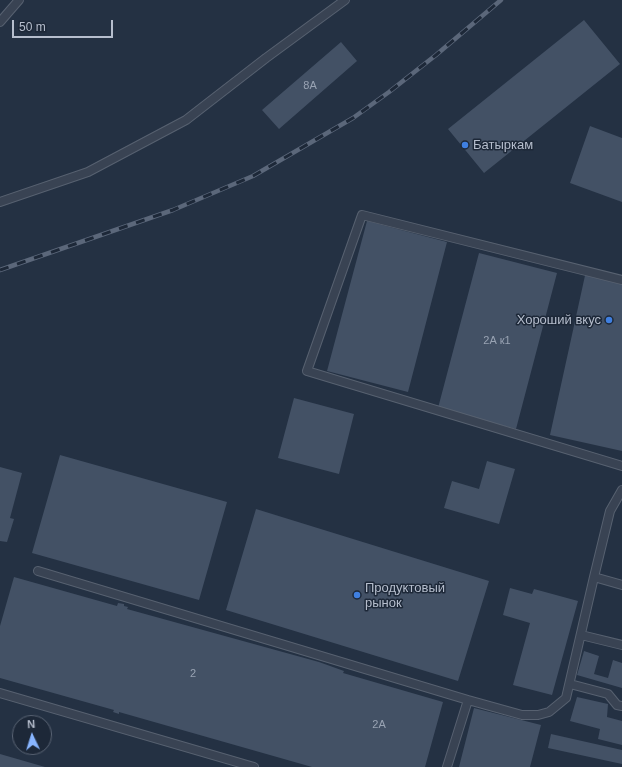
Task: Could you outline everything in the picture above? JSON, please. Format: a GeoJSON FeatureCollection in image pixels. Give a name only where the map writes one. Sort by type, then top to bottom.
{"type":"FeatureCollection","features":[{"type":"Feature","properties":{"kind":"lane"},"geometry":{"type":"LineString","coordinates":[[0,22],[19,0]]}},
{"type":"Feature","properties":{"kind":"lane"},"geometry":{"type":"LineString","coordinates":[[0,202],[88,172],[186,120],[266,58],[345,0]]}},
{"type":"Feature","properties":{"kind":"lane"},"geometry":{"type":"LineString","coordinates":[[622,280],[362,215],[307,372],[622,466]]}},
{"type":"Feature","properties":{"kind":"lane"},"geometry":{"type":"LineString","coordinates":[[38,571],[468,700],[522,715],[538,716],[549,712],[566,698],[610,511],[622,490]]}},
{"type":"Feature","properties":{"kind":"lane"},"geometry":{"type":"LineString","coordinates":[[594,577],[622,585]]}},
{"type":"Feature","properties":{"kind":"lane"},"geometry":{"type":"LineString","coordinates":[[581,635],[622,645]]}},
{"type":"Feature","properties":{"kind":"lane"},"geometry":{"type":"LineString","coordinates":[[570,684],[608,694],[617,705],[622,706]]}},
{"type":"Feature","properties":{"kind":"lane"},"geometry":{"type":"LineString","coordinates":[[0,694],[254,767]]}},
{"type":"Feature","properties":{"kind":"lane"},"geometry":{"type":"LineString","coordinates":[[447,767],[468,700]]}},
{"type":"Feature","properties":{"kind":"building"},"geometry":{"type":"Polygon","coordinates":[[[584,20],[620,64],[484,173],[448,129],[584,20]]]}},
{"type":"Feature","properties":{"kind":"building"},"geometry":{"type":"Polygon","coordinates":[[[341,42],[357,61],[279,129],[262,110],[341,42]]]}},
{"type":"Feature","properties":{"kind":"building"},"geometry":{"type":"Polygon","coordinates":[[[590,126],[622,138],[622,202],[570,183],[590,126]]]}},
{"type":"Feature","properties":{"kind":"building"},"geometry":{"type":"Polygon","coordinates":[[[367,221],[447,242],[408,392],[327,371],[367,221]]]}},
{"type":"Feature","properties":{"kind":"building"},"geometry":{"type":"Polygon","coordinates":[[[479,253],[557,273],[516,429],[438,408],[479,253]]]}},
{"type":"Feature","properties":{"kind":"building"},"geometry":{"type":"Polygon","coordinates":[[[586,271],[622,280],[622,451],[550,435],[586,271]]]}},
{"type":"Feature","properties":{"kind":"building"},"geometry":{"type":"Polygon","coordinates":[[[294,398],[354,414],[339,474],[278,458],[294,398]]]}},
{"type":"Feature","properties":{"kind":"building"},"geometry":{"type":"Polygon","coordinates":[[[60,455],[227,502],[199,600],[32,553],[60,455]]]}},
{"type":"Feature","properties":{"kind":"building"},"geometry":{"type":"Polygon","coordinates":[[[487,461],[515,469],[499,524],[444,508],[452,481],[479,489],[487,461]]]}},
{"type":"Feature","properties":{"kind":"building"},"geometry":{"type":"Polygon","coordinates":[[[0,467],[22,473],[10,518],[14,519],[7,542],[0,541],[0,467]]]}},
{"type":"Feature","properties":{"kind":"building","name":"Продуктовый рынок"},"geometry":{"type":"Polygon","coordinates":[[[256,509],[489,581],[458,681],[226,610],[256,509]]]}},
{"type":"Feature","properties":{"kind":"building"},"geometry":{"type":"Polygon","coordinates":[[[14,577],[117,606],[118,603],[124,604],[124,606],[128,607],[127,609],[319,662],[344,671],[343,673],[443,702],[425,767],[312,767],[119,712],[119,714],[113,712],[114,710],[0,678],[0,626],[14,577]]]}},
{"type":"Feature","properties":{"kind":"building"},"geometry":{"type":"Polygon","coordinates":[[[510,588],[532,594],[534,589],[578,601],[552,695],[513,685],[530,623],[503,615],[510,588]]]}},
{"type":"Feature","properties":{"kind":"building"},"geometry":{"type":"Polygon","coordinates":[[[584,651],[599,656],[594,674],[608,678],[613,660],[622,663],[622,688],[577,675],[584,651]]]}},
{"type":"Feature","properties":{"kind":"building"},"geometry":{"type":"Polygon","coordinates":[[[577,697],[608,704],[607,717],[622,721],[622,745],[598,739],[600,729],[570,721],[577,697]]]}},
{"type":"Feature","properties":{"kind":"building"},"geometry":{"type":"Polygon","coordinates":[[[474,708],[541,725],[530,767],[459,767],[474,708]]]}},
{"type":"Feature","properties":{"kind":"building"},"geometry":{"type":"Polygon","coordinates":[[[551,734],[622,750],[622,764],[548,748],[551,734]]]}},
{"type":"Feature","properties":{"kind":"building"},"geometry":{"type":"Polygon","coordinates":[[[0,754],[45,767],[0,767],[0,754]]]}},
{"type":"Feature","properties":{"kind":"railway"},"geometry":{"type":"LineString","coordinates":[[0,270],[173,210],[253,176],[353,118],[436,55],[501,0]]}},
{"type":"Feature","properties":{"kind":"place","name":"Батыркам"},"geometry":{"type":"Point","coordinates":[465,145]}},
{"type":"Feature","properties":{"kind":"place","name":"Хороший вкус"},"geometry":{"type":"Point","coordinates":[609,320]}},
{"type":"Feature","properties":{"kind":"place","name":"Продуктовый рынок"},"geometry":{"type":"Point","coordinates":[357,595]}}]}
